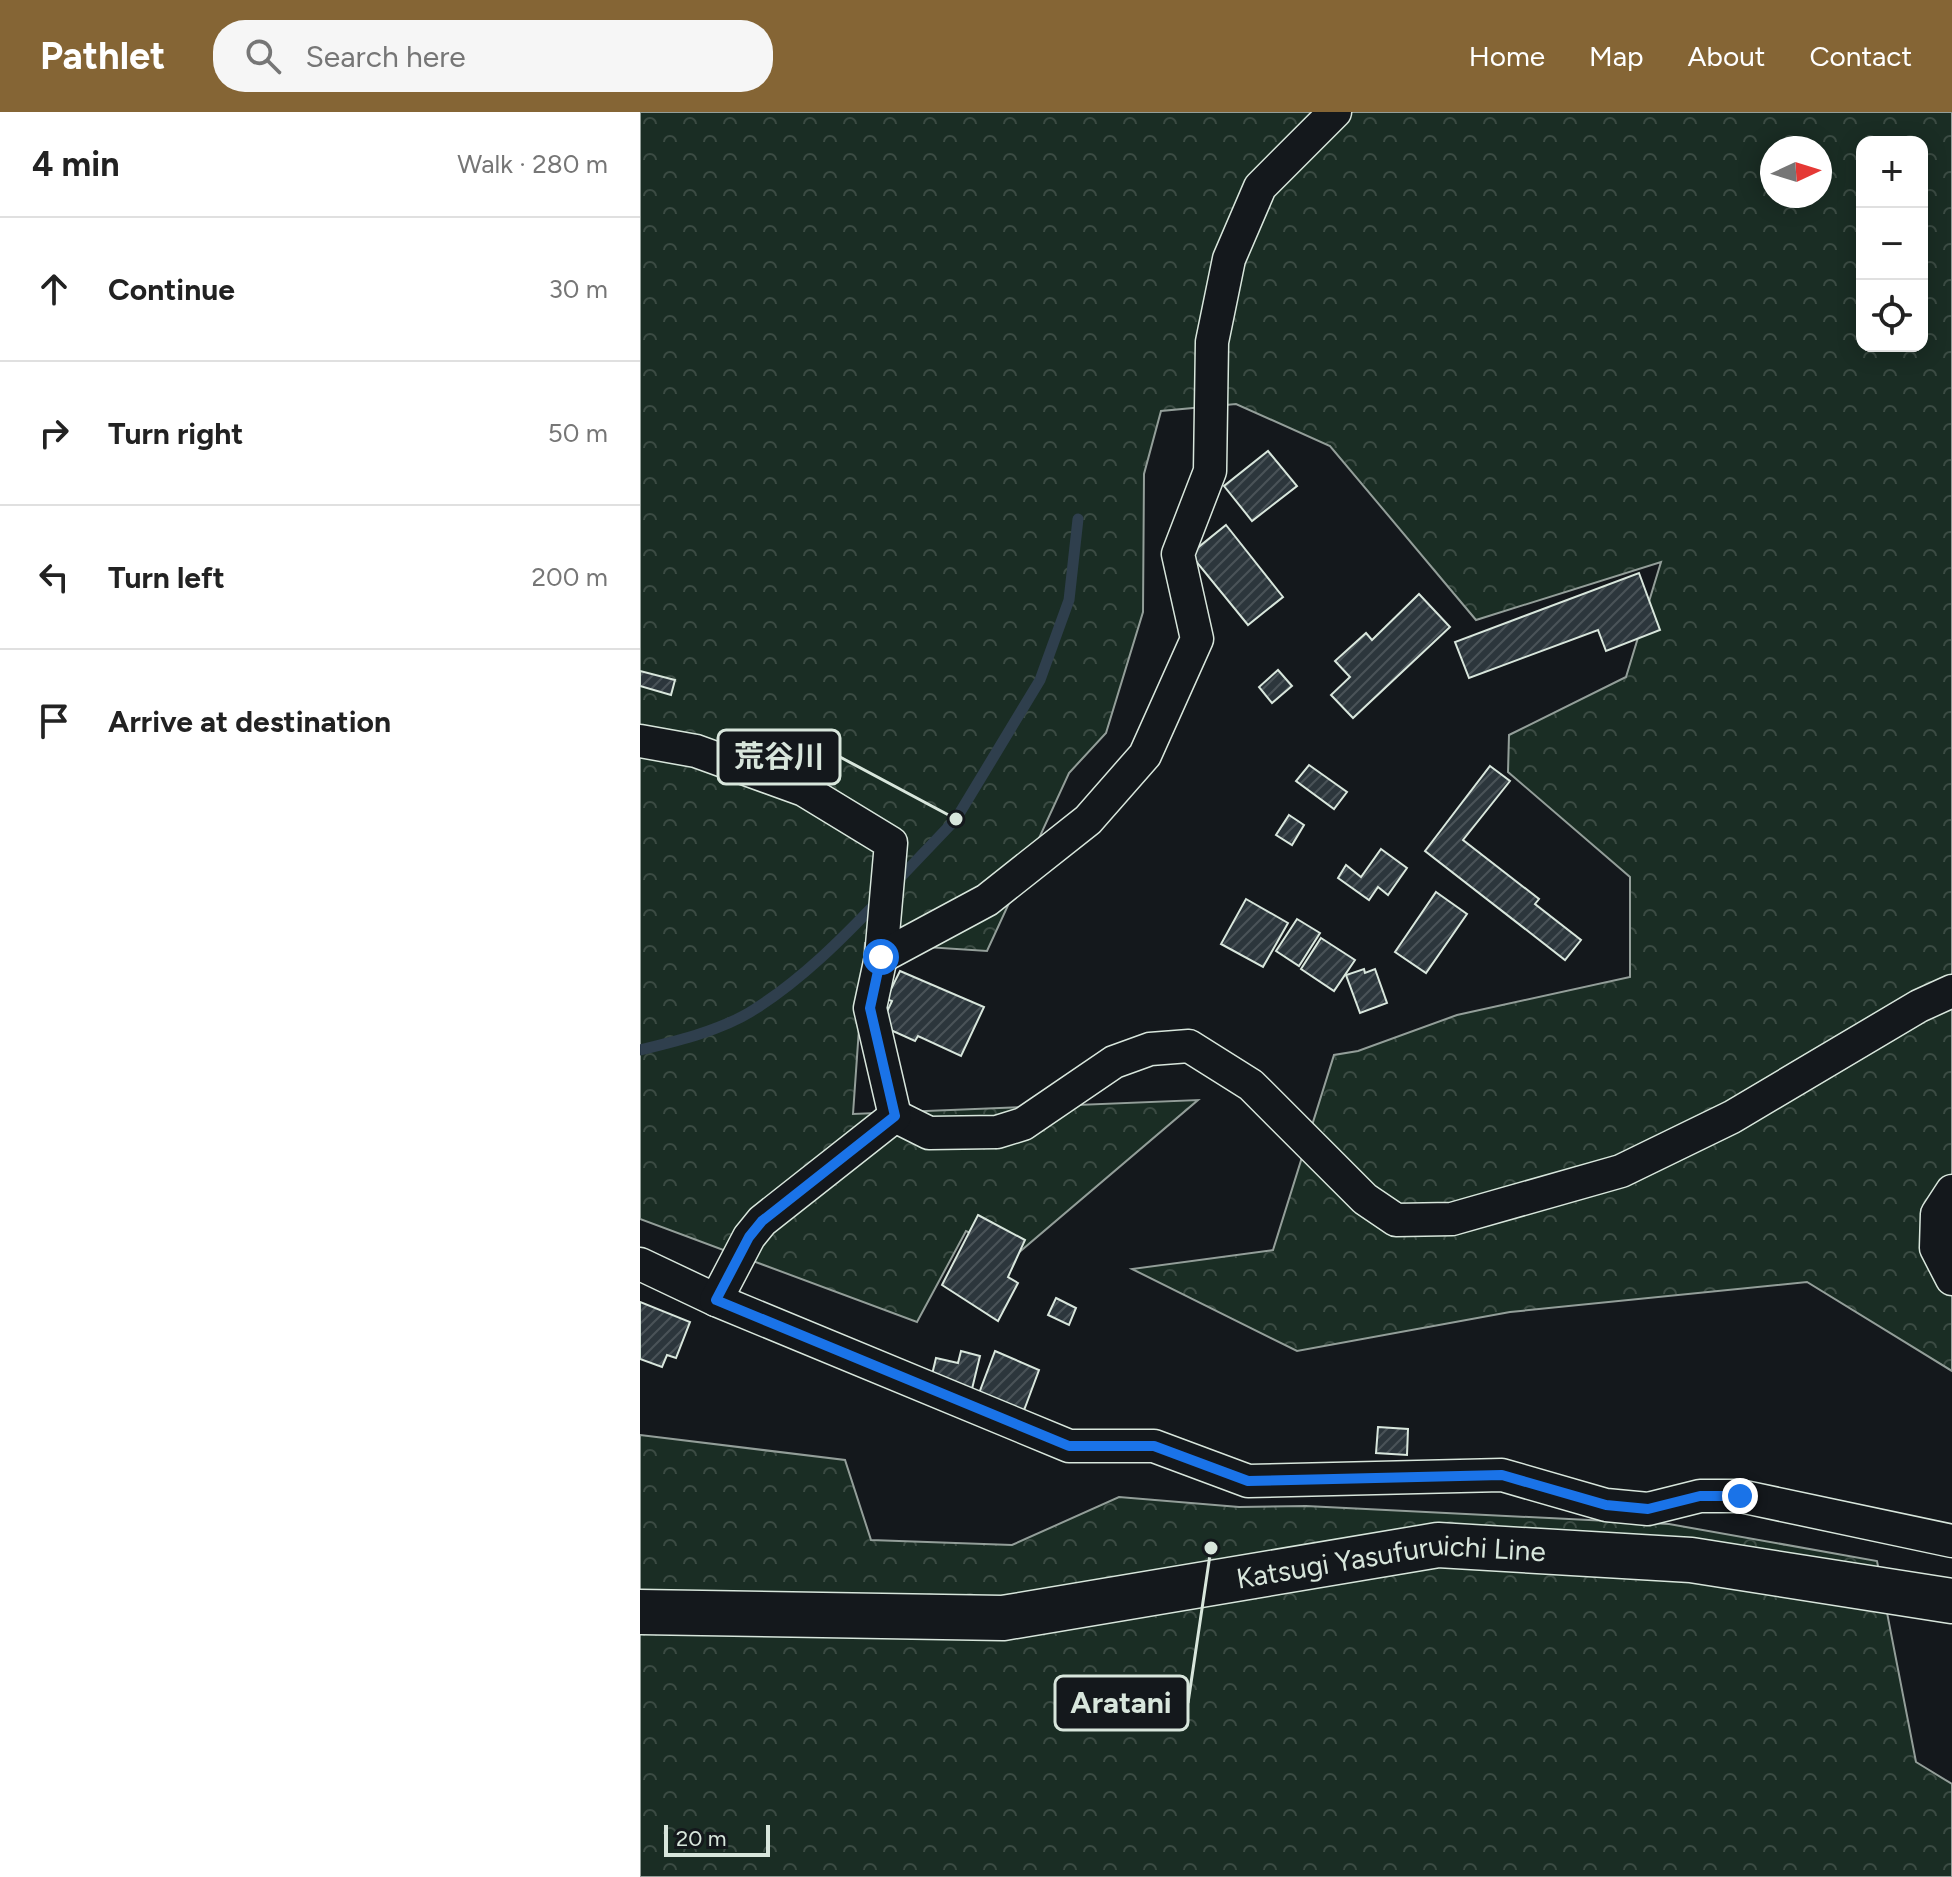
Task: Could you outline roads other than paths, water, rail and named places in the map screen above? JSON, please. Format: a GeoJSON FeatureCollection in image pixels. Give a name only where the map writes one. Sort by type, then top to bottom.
{"type":"FeatureCollection","features":[{"type":"Feature","properties":{"kind":"main road","name":"Katsugi Yasufuruichi Line"},"geometry":{"type":"LineString","coordinates":[[640,1612],[1003,1618],[1438,1545],[1691,1560],[1952,1601]]}},
{"type":"Feature","properties":{"kind":"street"},"geometry":{"type":"LineString","coordinates":[[881,957],[987,900],[1088,820],[1145,755],[1197,639],[1178,554],[1210,471],[1212,342],[1229,259],[1260,187],[1335,112]]}},
{"type":"Feature","properties":{"kind":"street"},"geometry":{"type":"LineString","coordinates":[[640,741],[696,751],[804,790],[891,843],[881,957],[870,1008],[895,1116]]}},
{"type":"Feature","properties":{"kind":"street"},"geometry":{"type":"LineString","coordinates":[[895,1116],[929,1133],[997,1132],[1023,1124],[1114,1062],[1150,1049],[1189,1046],[1251,1085],[1365,1199],[1396,1220],[1452,1219],[1621,1171],[1732,1117],[1919,1006],[1952,991]]}},
{"type":"Feature","properties":{"kind":"street"},"geometry":{"type":"LineString","coordinates":[[716,1300],[749,1237],[762,1221],[895,1116]]}},
{"type":"Feature","properties":{"kind":"street"},"geometry":{"type":"LineString","coordinates":[[1952,1191],[1937,1214],[1936,1248],[1952,1279]]}},
{"type":"Feature","properties":{"kind":"street"},"geometry":{"type":"LineString","coordinates":[[640,1264],[716,1300],[1069,1446],[1154,1446],[1248,1481],[1502,1475],[1606,1505],[1648,1509],[1700,1496],[1740,1496],[1952,1541]]}},
{"type":"Feature","properties":{"kind":"waterway"},"geometry":{"type":"LineString","coordinates":[[894,884],[956,819],[1040,680],[1069,600],[1078,519]]}},
{"type":"Feature","properties":{"kind":"waterway"},"geometry":{"type":"LineString","coordinates":[[640,1050],[714,1029],[755,1009],[805,972],[879,900]]}},
{"type":"Feature","properties":{"kind":"place","name":"荒谷川"},"geometry":{"type":"Point","coordinates":[956,819]}},
{"type":"Feature","properties":{"kind":"place","name":"Aratani"},"geometry":{"type":"Point","coordinates":[1211,1548]}}]}
